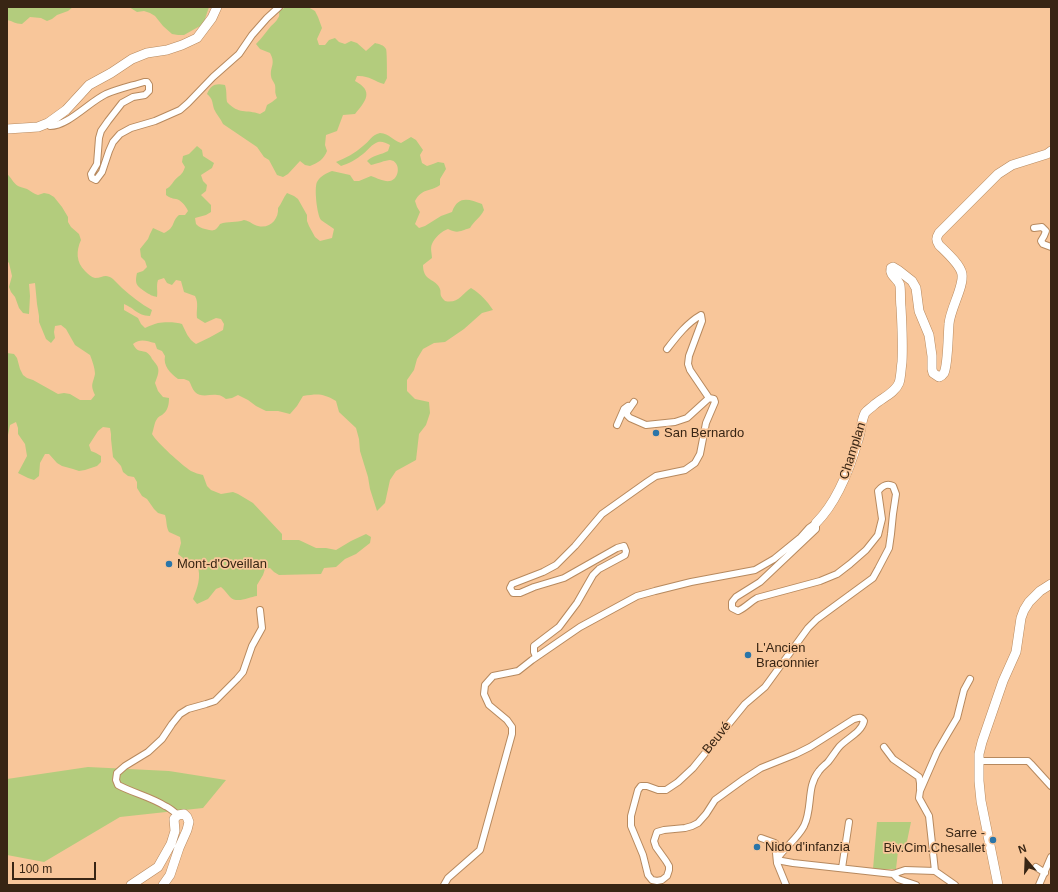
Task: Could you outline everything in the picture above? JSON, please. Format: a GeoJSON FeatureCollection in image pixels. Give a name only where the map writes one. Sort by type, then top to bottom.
{"type":"FeatureCollection","features":[{"type":"Feature","properties":{"kind":"street"},"geometry":{"type":"LineString","coordinates":[[7,129],[38,127],[48,123],[66,110],[89,85],[132,59],[147,53],[167,50],[197,38],[212,18],[217,7]]}},
{"type":"Feature","properties":{"kind":"street"},"geometry":{"type":"LineString","coordinates":[[48,123],[50,126],[55,126],[66,121],[105,94],[144,82],[147,82],[150,85],[145,95],[133,97],[122,103],[115,110],[101,131],[97,164],[91,174],[92,178],[96,180],[102,172],[113,142],[120,134],[131,128],[155,121],[180,110],[213,76],[240,54],[252,35],[279,7]]}},
{"type":"Feature","properties":{"kind":"street","name":"Champlan"},"geometry":{"type":"LineString","coordinates":[[816,523],[821,518],[843,483],[853,459],[866,413],[879,401],[894,391],[899,383],[902,363],[903,336],[900,307],[900,286],[890,271],[890,268],[893,267],[898,270],[912,281],[916,288],[919,311],[930,335],[933,374],[939,377],[943,374],[946,364],[949,321],[962,282],[962,272],[957,264],[936,241],[937,237],[998,174],[1012,165],[1047,154],[1051,151]]}},
{"type":"Feature","properties":{"kind":"street"},"geometry":{"type":"LineString","coordinates":[[1034,228],[1042,227],[1046,231],[1041,241],[1043,244],[1051,247]]}},
{"type":"Feature","properties":{"kind":"street"},"geometry":{"type":"LineString","coordinates":[[536,657],[534,646],[559,627],[577,603],[596,572],[625,555],[626,551],[624,546],[617,548],[564,578],[520,593],[513,593],[510,588],[512,584],[543,572],[556,565],[575,546],[602,514],[656,476],[684,470],[695,463],[700,454],[706,423],[715,402],[714,399],[709,398],[690,370],[688,364],[689,356],[702,320],[701,315],[694,319],[680,332],[666,349]]}},
{"type":"Feature","properties":{"kind":"street"},"geometry":{"type":"LineString","coordinates":[[617,425],[624,409],[634,402],[627,412],[627,415],[630,418],[646,425],[675,422],[687,418],[709,398]]}},
{"type":"Feature","properties":{"kind":"street","name":"Beuvé"},"geometry":{"type":"LineString","coordinates":[[777,859],[804,826],[809,811],[810,793],[813,779],[839,748],[862,726],[864,721],[862,718],[860,717],[854,719],[810,747],[796,754],[760,768],[715,800],[698,823],[685,828],[660,830],[657,832],[654,841],[656,847],[669,866],[667,876],[662,880],[652,880],[648,875],[643,855],[630,826],[631,816],[638,790],[641,786],[648,786],[658,790],[666,790],[678,782],[693,768],[745,704],[765,687],[808,628],[817,619],[873,578],[889,548],[896,494],[893,486],[889,484],[882,486],[878,490],[882,519],[878,535],[866,550],[837,574],[820,581],[757,598],[738,611],[732,608],[732,602],[736,596],[760,582],[816,529],[816,523]]}},
{"type":"Feature","properties":{"kind":"street"},"geometry":{"type":"LineString","coordinates":[[444,885],[448,878],[480,850],[512,734],[512,728],[507,720],[489,705],[484,694],[485,685],[493,676],[518,671],[580,627],[638,596],[691,582],[755,570],[774,559],[816,523]]}},
{"type":"Feature","properties":{"kind":"street"},"geometry":{"type":"LineString","coordinates":[[998,885],[981,801],[978,760],[982,742],[1003,681],[1016,652],[1021,618],[1024,610],[1029,602],[1040,591],[1051,584]]}},
{"type":"Feature","properties":{"kind":"street"},"geometry":{"type":"LineString","coordinates":[[178,815],[158,802],[118,785],[116,780],[117,773],[148,752],[162,739],[180,714],[188,709],[215,701],[237,679],[242,672],[252,646],[262,628],[260,610]]}},
{"type":"Feature","properties":{"kind":"street"},"geometry":{"type":"LineString","coordinates":[[920,791],[938,752],[957,718],[964,690],[970,679]]}},
{"type":"Feature","properties":{"kind":"street"},"geometry":{"type":"LineString","coordinates":[[884,746],[893,759],[919,777],[919,798],[929,816],[935,871]]}},
{"type":"Feature","properties":{"kind":"street"},"geometry":{"type":"LineString","coordinates":[[978,760],[1028,762],[1051,786]]}},
{"type":"Feature","properties":{"kind":"street"},"geometry":{"type":"LineString","coordinates":[[131,885],[158,867],[171,844],[175,831],[174,819],[178,815],[184,814],[189,822],[187,830],[170,875],[164,885]]}},
{"type":"Feature","properties":{"kind":"street"},"geometry":{"type":"LineString","coordinates":[[842,868],[849,822]]}},
{"type":"Feature","properties":{"kind":"street"},"geometry":{"type":"LineString","coordinates":[[761,838],[775,843],[777,863],[786,885]]}},
{"type":"Feature","properties":{"kind":"street"},"geometry":{"type":"LineString","coordinates":[[1039,885],[1051,857]]}},
{"type":"Feature","properties":{"kind":"street"},"geometry":{"type":"LineString","coordinates":[[777,859],[792,863],[893,874],[905,870],[935,871],[955,885]]}},
{"type":"Feature","properties":{"kind":"street"},"geometry":{"type":"LineString","coordinates":[[1036,868],[1045,873]]}},
{"type":"Feature","properties":{"kind":"street"},"geometry":{"type":"LineString","coordinates":[[893,874],[898,879],[916,885]]}},
{"type":"Feature","properties":{"kind":"green space"},"geometry":{"type":"Polygon","coordinates":[[[7,7],[73,7],[47,21],[41,18],[30,17],[22,24],[18,24],[7,20],[7,7]]]}},
{"type":"Feature","properties":{"kind":"green space"},"geometry":{"type":"Polygon","coordinates":[[[129,7],[209,7],[204,22],[200,26],[184,35],[178,35],[172,34],[155,16],[150,13],[144,11],[137,12],[129,7]]]}},
{"type":"Feature","properties":{"kind":"green space"},"geometry":{"type":"Polygon","coordinates":[[[286,7],[308,7],[315,11],[322,28],[317,39],[319,45],[325,45],[329,40],[335,38],[339,42],[345,44],[351,41],[357,43],[366,51],[375,43],[384,47],[386,49],[387,78],[384,84],[368,77],[357,76],[355,81],[365,89],[366,92],[365,100],[362,105],[355,114],[343,115],[337,131],[326,135],[325,145],[327,151],[316,164],[310,166],[305,165],[300,161],[288,174],[283,177],[277,175],[269,160],[264,157],[257,147],[223,124],[207,94],[214,85],[225,85],[227,102],[231,106],[235,109],[260,114],[265,111],[267,105],[277,98],[275,85],[271,77],[273,62],[272,57],[270,53],[260,49],[256,44],[277,20],[279,11],[286,7]]]}},
{"type":"Feature","properties":{"kind":"green space"},"geometry":{"type":"Polygon","coordinates":[[[380,133],[401,143],[411,137],[416,140],[423,150],[420,155],[422,163],[427,166],[438,162],[444,163],[446,169],[440,179],[440,185],[423,192],[415,201],[420,212],[415,224],[419,228],[452,212],[457,203],[461,201],[468,200],[482,204],[484,210],[470,228],[457,232],[448,229],[436,237],[431,246],[432,258],[423,265],[425,274],[436,283],[440,290],[441,296],[445,301],[449,302],[457,300],[471,288],[484,298],[493,310],[482,313],[464,329],[445,342],[434,343],[423,349],[417,359],[414,370],[407,380],[407,391],[415,399],[429,402],[430,413],[426,425],[419,434],[416,460],[396,471],[390,480],[385,503],[377,511],[360,451],[356,428],[339,412],[336,401],[320,395],[303,396],[290,414],[278,411],[266,411],[238,395],[226,399],[218,395],[200,395],[194,391],[189,381],[178,379],[170,372],[165,363],[165,356],[162,351],[157,349],[155,343],[141,341],[133,344],[137,350],[146,352],[156,364],[158,376],[155,383],[158,391],[163,397],[169,398],[167,409],[156,421],[152,434],[164,448],[182,464],[191,471],[203,475],[207,486],[211,490],[221,494],[233,492],[253,503],[282,534],[282,540],[299,540],[316,548],[336,550],[366,534],[371,537],[370,543],[356,554],[345,559],[336,567],[324,568],[321,574],[279,575],[270,568],[265,569],[257,585],[257,596],[243,600],[236,600],[230,597],[221,587],[216,589],[208,599],[197,604],[193,599],[199,578],[197,565],[185,564],[183,558],[178,554],[181,543],[180,537],[169,532],[165,515],[158,513],[147,499],[142,496],[137,488],[137,482],[134,477],[128,476],[123,472],[121,466],[113,457],[110,428],[103,427],[98,431],[89,445],[91,451],[101,456],[101,462],[97,466],[79,471],[62,466],[49,454],[45,454],[40,463],[39,476],[34,480],[18,473],[27,456],[25,444],[18,434],[16,422],[10,425],[7,440],[7,353],[14,354],[23,375],[27,378],[58,394],[70,394],[80,400],[91,400],[95,395],[92,386],[95,374],[90,355],[75,345],[66,329],[61,325],[55,326],[55,338],[51,343],[46,339],[39,322],[35,283],[29,284],[29,314],[23,313],[11,292],[9,287],[12,276],[9,263],[7,261],[7,174],[18,186],[38,195],[44,193],[54,197],[68,217],[68,222],[71,227],[79,234],[81,240],[78,248],[78,260],[82,268],[87,273],[95,278],[106,276],[110,277],[133,297],[152,310],[150,316],[145,315],[124,304],[124,310],[138,318],[145,328],[161,323],[182,324],[189,338],[196,344],[223,330],[224,324],[221,319],[216,318],[205,323],[197,318],[197,304],[195,296],[184,292],[181,281],[176,280],[172,285],[167,283],[164,278],[158,280],[157,297],[141,289],[136,283],[137,273],[143,271],[147,267],[145,261],[141,257],[140,249],[148,239],[153,228],[164,233],[172,227],[179,215],[185,215],[188,211],[185,205],[180,201],[166,195],[166,189],[182,174],[184,170],[185,167],[182,162],[183,156],[189,154],[197,146],[202,150],[203,156],[214,163],[212,168],[201,175],[203,181],[207,185],[206,191],[201,195],[211,205],[211,212],[195,218],[196,224],[199,227],[214,230],[220,224],[244,220],[262,227],[270,225],[277,216],[278,208],[287,193],[298,199],[307,215],[309,226],[315,237],[320,241],[332,238],[334,229],[321,220],[318,213],[316,185],[322,176],[332,171],[350,175],[354,181],[359,181],[371,176],[390,181],[396,177],[398,170],[394,161],[388,160],[371,165],[367,161],[372,157],[388,151],[390,145],[382,142],[376,143],[361,156],[347,164],[341,166],[336,162],[354,153],[380,133]]]}},
{"type":"Feature","properties":{"kind":"green space"},"geometry":{"type":"Polygon","coordinates":[[[88,767],[169,771],[226,780],[203,808],[120,817],[44,862],[7,855],[7,779],[88,767]]]}},
{"type":"Feature","properties":{"kind":"green space"},"geometry":{"type":"Polygon","coordinates":[[[877,822],[911,822],[905,851],[898,851],[896,869],[873,869],[877,822]]]}},
{"type":"Feature","properties":{"kind":"place","name":"San Bernardo"},"geometry":{"type":"Point","coordinates":[656,433]}},
{"type":"Feature","properties":{"kind":"place","name":"Mont-d'Oveillan"},"geometry":{"type":"Point","coordinates":[169,564]}},
{"type":"Feature","properties":{"kind":"place","name":"L'Ancien Braconnier"},"geometry":{"type":"Point","coordinates":[748,655]}},
{"type":"Feature","properties":{"kind":"place","name":"Sarre - Biv.Cim.Chesallet"},"geometry":{"type":"Point","coordinates":[993,840]}},
{"type":"Feature","properties":{"kind":"place","name":"Nido d'infanzia"},"geometry":{"type":"Point","coordinates":[757,847]}}]}
